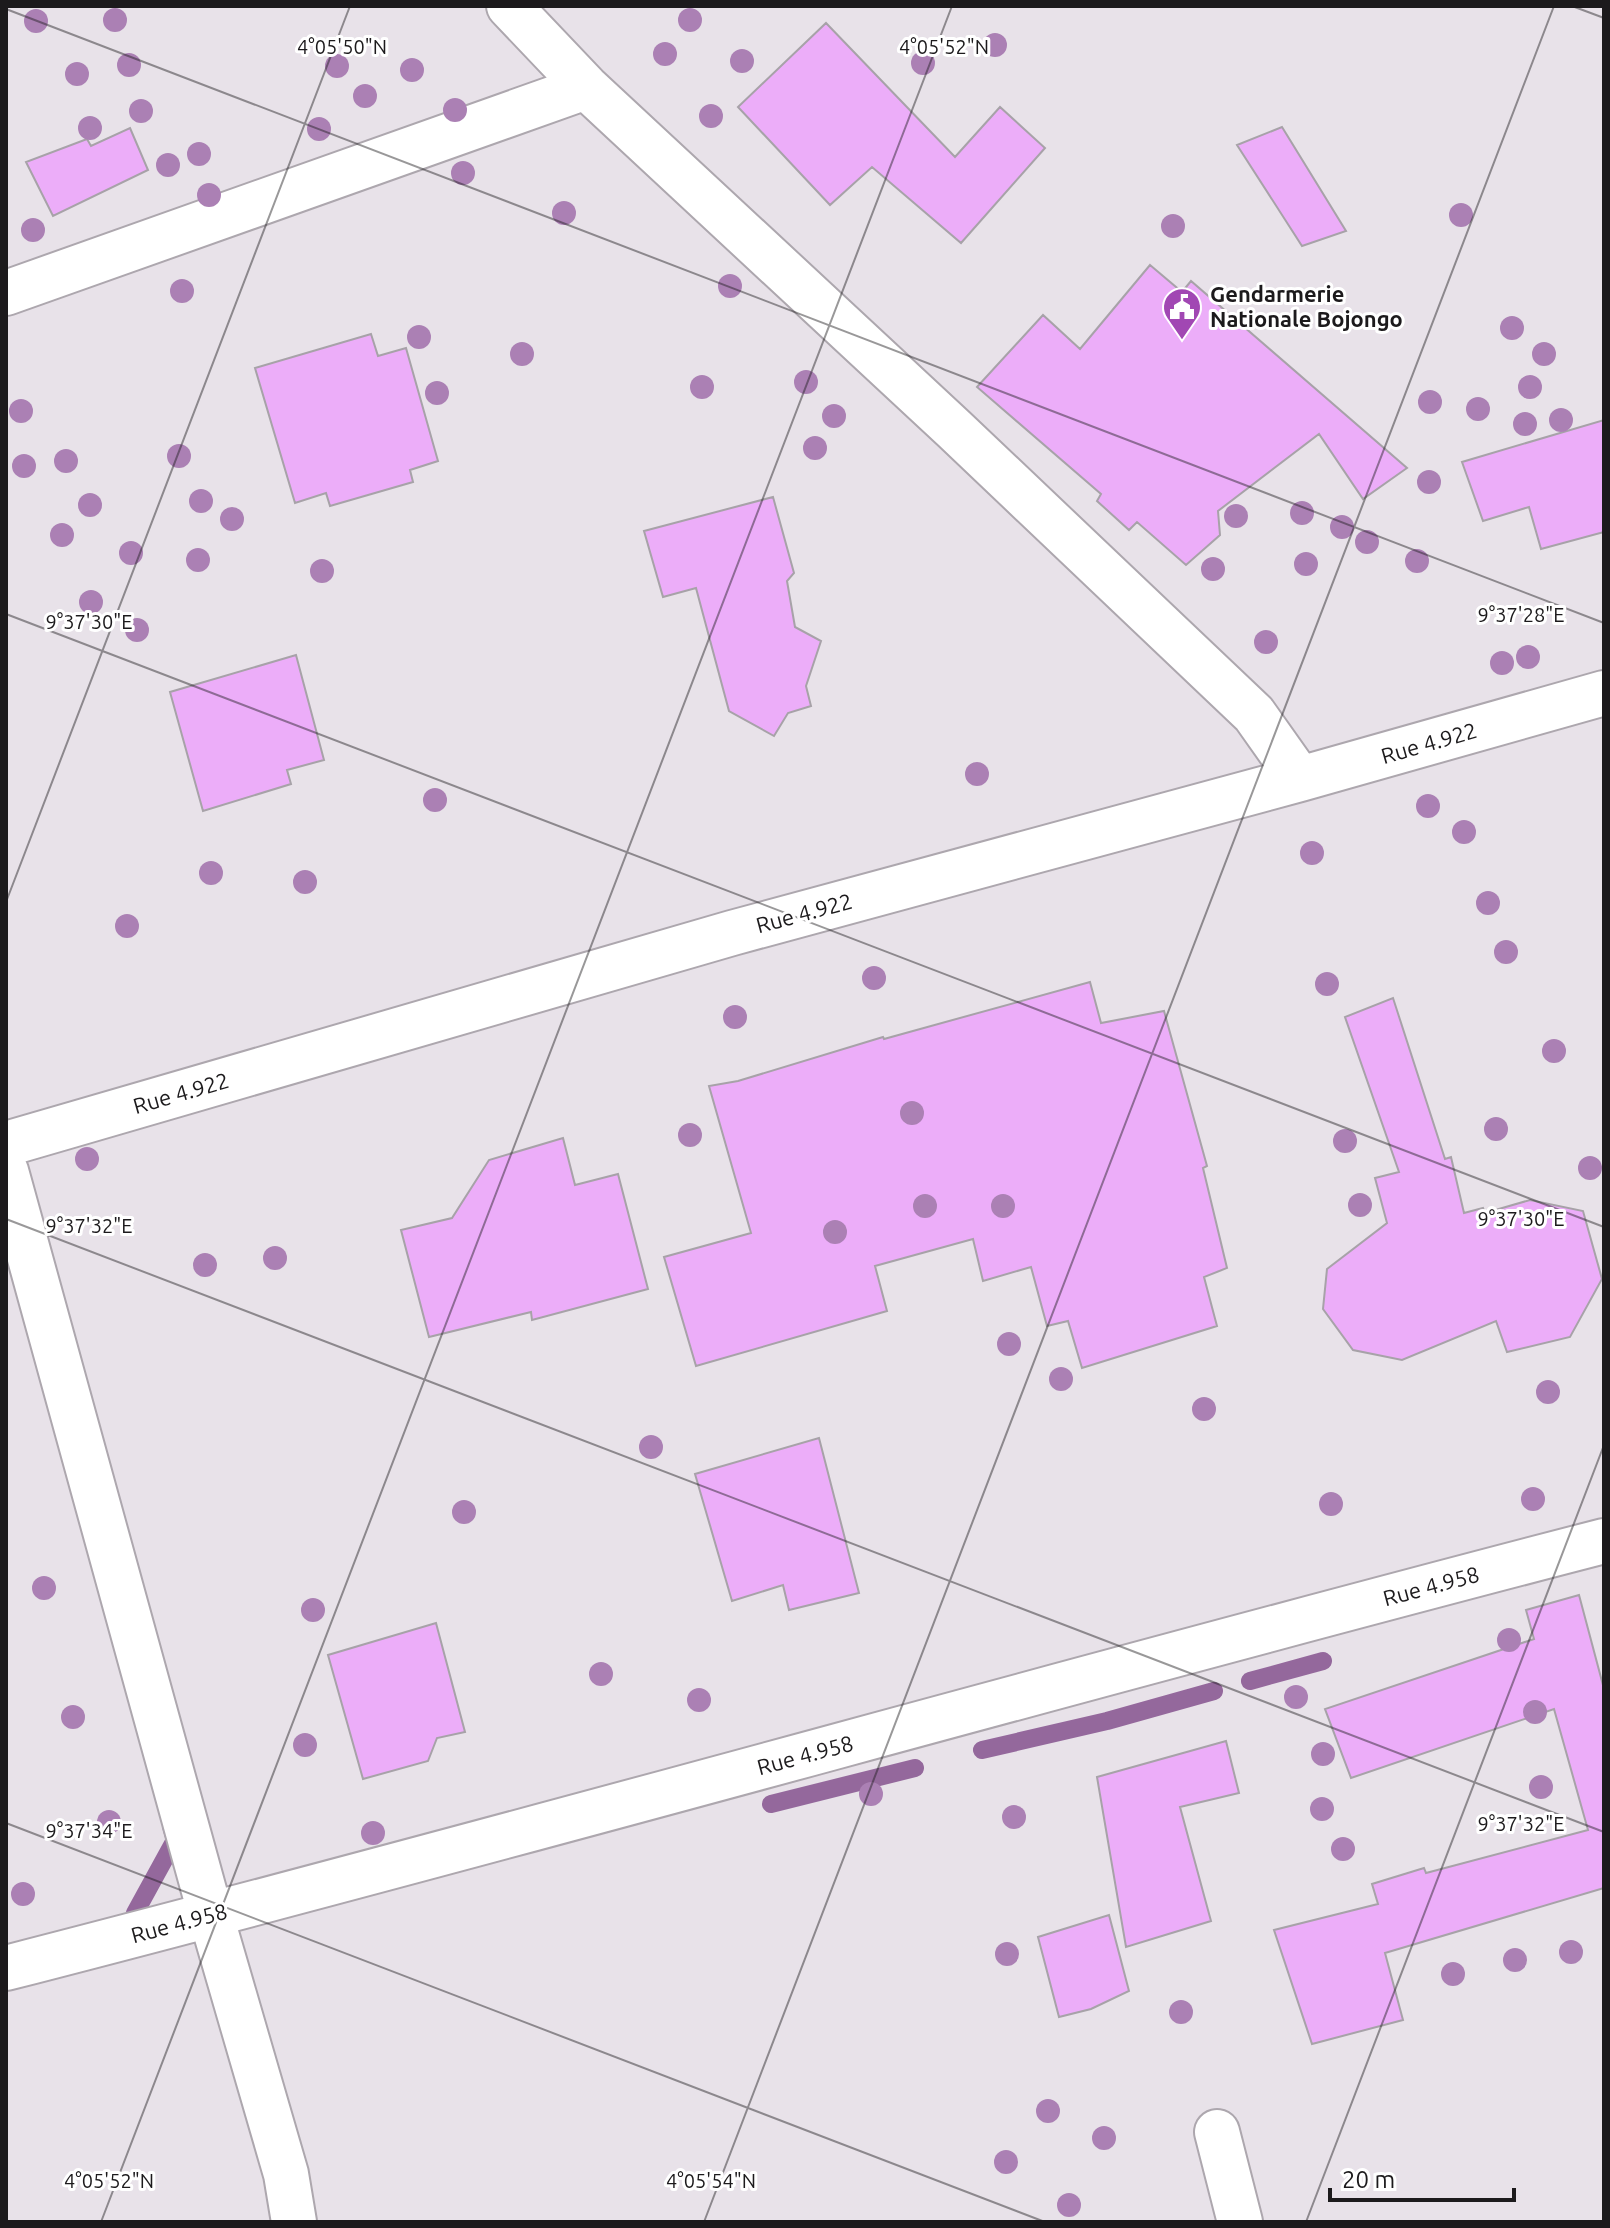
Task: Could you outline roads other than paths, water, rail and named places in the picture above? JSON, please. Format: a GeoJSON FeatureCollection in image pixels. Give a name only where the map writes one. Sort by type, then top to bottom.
{"type":"FeatureCollection","features":[{"type":"Feature","properties":{"kind":"street"},"geometry":{"type":"LineString","coordinates":[[509,6],[586,87],[954,429],[1254,714],[1300,779]]}},
{"type":"Feature","properties":{"kind":"street"},"geometry":{"type":"LineString","coordinates":[[6,293],[586,87]]}},
{"type":"Feature","properties":{"kind":"street","name":"Rue 4.922"},"geometry":{"type":"LineString","coordinates":[[6,1144],[732,933],[1604,693]]}},
{"type":"Feature","properties":{"kind":"street"},"geometry":{"type":"LineString","coordinates":[[6,1171],[211,1916],[286,2174],[294,2222]]}},
{"type":"Feature","properties":{"kind":"street","name":"Rue 4.958"},"geometry":{"type":"LineString","coordinates":[[6,1968],[211,1916],[1604,1541]]}},
{"type":"Feature","properties":{"kind":"street"},"geometry":{"type":"LineString","coordinates":[[1217,2132],[1240,2222]]}},
{"type":"Feature","properties":{"kind":"waterway"},"geometry":{"type":"LineString","coordinates":[[1250,1681],[1323,1661]]}},
{"type":"Feature","properties":{"kind":"waterway"},"geometry":{"type":"LineString","coordinates":[[982,1750],[1107,1721],[1214,1691]]}},
{"type":"Feature","properties":{"kind":"waterway"},"geometry":{"type":"LineString","coordinates":[[771,1804],[915,1768]]}},
{"type":"Feature","properties":{"kind":"waterway"},"geometry":{"type":"LineString","coordinates":[[135,1913],[175,1840],[171,1826]]}},
{"type":"Feature","properties":{"kind":"place","name":"Gendarmerie Nationale Bojongo"},"geometry":{"type":"Point","coordinates":[1182,341]}}]}
